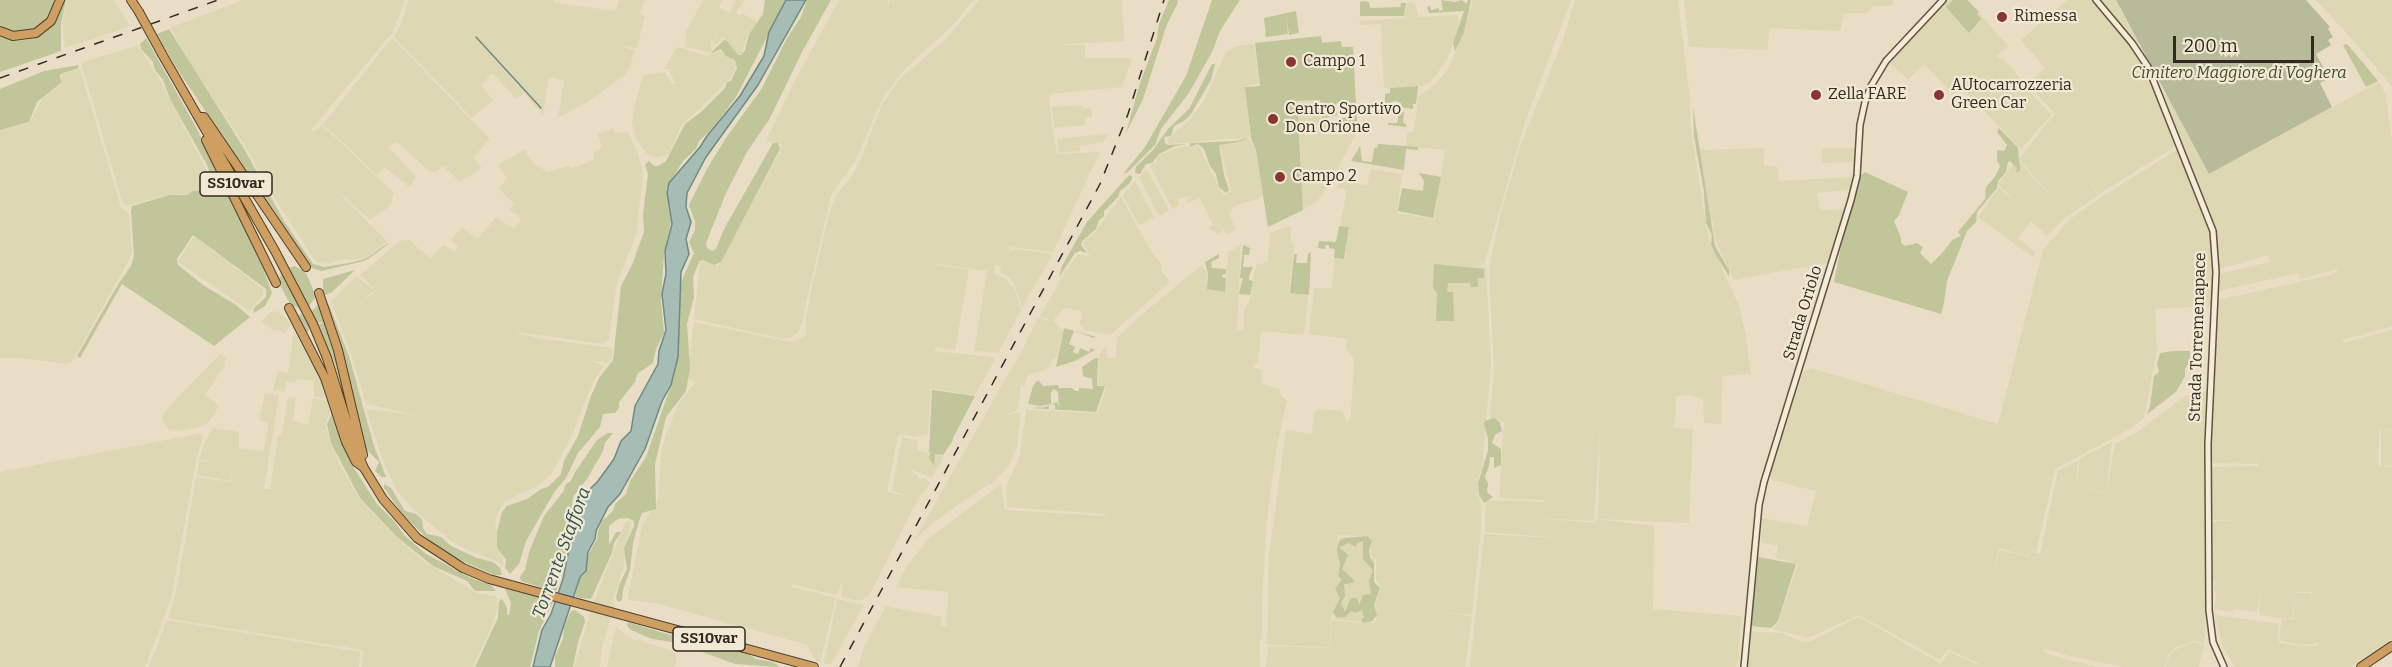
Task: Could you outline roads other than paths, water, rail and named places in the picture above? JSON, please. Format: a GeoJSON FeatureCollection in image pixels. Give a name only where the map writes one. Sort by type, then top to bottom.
{"type":"FeatureCollection","features":[{"type":"Feature","properties":{"kind":"highway"},"geometry":{"type":"LineString","coordinates":[[0,31],[13,36],[27,36],[36,33],[51,21],[60,0]]}},
{"type":"Feature","properties":{"kind":"highway","name":"SS10var"},"geometry":{"type":"LineString","coordinates":[[131,0],[275,251],[314,324],[355,448],[364,468],[383,499],[417,538],[463,568],[489,579],[814,667]]}},
{"type":"Feature","properties":{"kind":"highway"},"geometry":{"type":"LineString","coordinates":[[276,283],[198,124],[198,116],[204,117],[306,267]]}},
{"type":"Feature","properties":{"kind":"highway"},"geometry":{"type":"LineString","coordinates":[[319,293],[338,350],[365,459],[364,468]]}},
{"type":"Feature","properties":{"kind":"highway"},"geometry":{"type":"LineString","coordinates":[[289,308],[325,378],[346,442],[356,462],[364,468]]}},
{"type":"Feature","properties":{"kind":"highway"},"geometry":{"type":"LineString","coordinates":[[2361,667],[2392,646]]}},
{"type":"Feature","properties":{"kind":"street","name":"Strada Oriolo"},"geometry":{"type":"LineString","coordinates":[[1744,667],[1759,505],[1857,176],[1860,125],[1865,102],[1871,86],[1886,61],[1943,0]]}},
{"type":"Feature","properties":{"kind":"street","name":"Strada Torremenapace"},"geometry":{"type":"LineString","coordinates":[[2096,0],[2132,43],[2148,68],[2213,231],[2216,272],[2208,444],[2209,610],[2212,642],[2224,667]]}},
{"type":"Feature","properties":{"kind":"water"},"geometry":{"type":"Polygon","coordinates":[[[786,0],[806,0],[758,85],[706,157],[687,193],[686,207],[691,222],[686,239],[689,254],[681,272],[678,357],[671,385],[662,401],[645,449],[620,494],[608,507],[596,531],[595,539],[588,552],[586,571],[580,577],[550,667],[533,667],[542,630],[551,614],[563,579],[569,549],[565,540],[575,511],[581,498],[598,481],[614,459],[621,441],[631,431],[635,406],[658,364],[659,351],[666,330],[662,294],[666,274],[665,251],[672,224],[667,192],[669,183],[740,96],[764,56],[769,32],[786,0]]]}},
{"type":"Feature","properties":{"kind":"waterway"},"geometry":{"type":"LineString","coordinates":[[476,37],[541,108]]}},
{"type":"Feature","properties":{"kind":"railway"},"geometry":{"type":"LineString","coordinates":[[0,78],[218,0]]}},
{"type":"Feature","properties":{"kind":"railway"},"geometry":{"type":"LineString","coordinates":[[840,667],[1100,184],[1128,114],[1164,0]]}},
{"type":"Feature","properties":{"kind":"place","name":"Rimessa"},"geometry":{"type":"Point","coordinates":[2002,17]}},
{"type":"Feature","properties":{"kind":"place","name":"Campo 1"},"geometry":{"type":"Point","coordinates":[1291,62]}},
{"type":"Feature","properties":{"kind":"place","name":"Zella FARE"},"geometry":{"type":"Point","coordinates":[1816,95]}},
{"type":"Feature","properties":{"kind":"place","name":"AUtocarrozzeria Green Car"},"geometry":{"type":"Point","coordinates":[1939,95]}},
{"type":"Feature","properties":{"kind":"place","name":"Centro Sportivo Don Orione"},"geometry":{"type":"Point","coordinates":[1273,119]}},
{"type":"Feature","properties":{"kind":"place","name":"Campo 2"},"geometry":{"type":"Point","coordinates":[1280,177]}},
{"type":"Feature","properties":{"kind":"park label","name":"Cimitero Maggiore di Voghera"},"geometry":{"type":"Point","coordinates":[2239,74]}},
{"type":"Feature","properties":{"kind":"water label","name":"Torrente Staffora"},"geometry":{"type":"Point","coordinates":[562,553]}}]}
